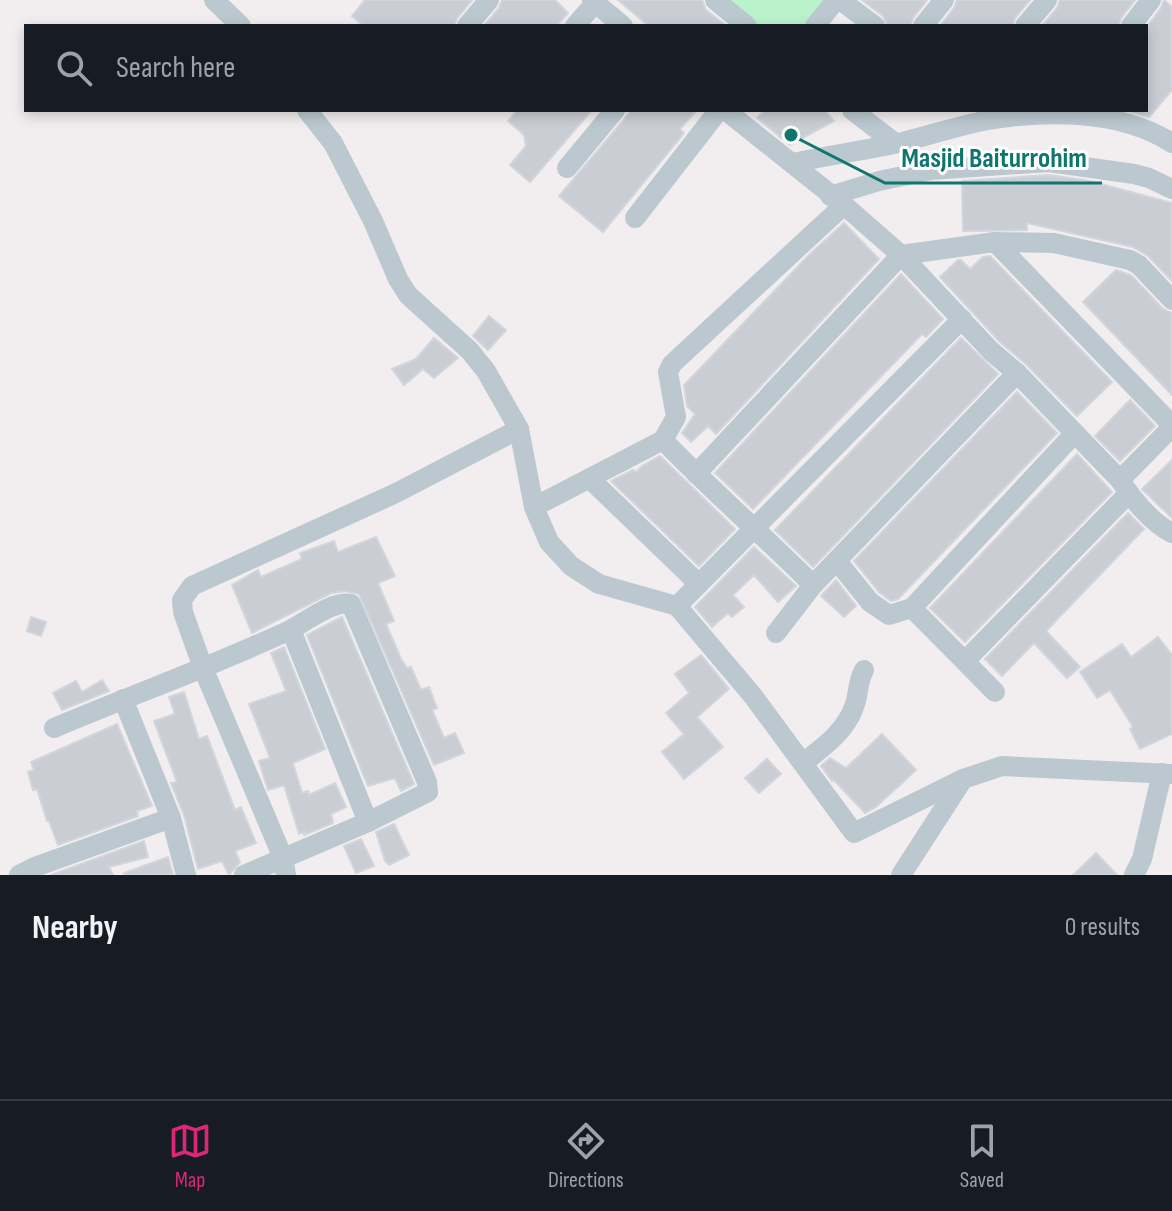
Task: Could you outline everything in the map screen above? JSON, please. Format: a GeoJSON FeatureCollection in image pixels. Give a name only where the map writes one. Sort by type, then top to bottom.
{"type":"FeatureCollection","features":[{"type":"Feature","properties":{"kind":"street"},"geometry":{"type":"LineString","coordinates":[[214,0],[239,24]]}},
{"type":"Feature","properties":{"kind":"street"},"geometry":{"type":"LineString","coordinates":[[469,24],[489,0]]}},
{"type":"Feature","properties":{"kind":"street"},"geometry":{"type":"LineString","coordinates":[[715,0],[745,24]]}},
{"type":"Feature","properties":{"kind":"street"},"geometry":{"type":"LineString","coordinates":[[817,24],[838,0],[872,24]]}},
{"type":"Feature","properties":{"kind":"street"},"geometry":{"type":"LineString","coordinates":[[925,24],[944,0]]}},
{"type":"Feature","properties":{"kind":"street"},"geometry":{"type":"LineString","coordinates":[[1027,24],[1047,0]]}},
{"type":"Feature","properties":{"kind":"street"},"geometry":{"type":"LineString","coordinates":[[1133,24],[1151,0]]}},
{"type":"Feature","properties":{"kind":"street"},"geometry":{"type":"LineString","coordinates":[[576,24],[593,1],[621,24]]}},
{"type":"Feature","properties":{"kind":"street"},"geometry":{"type":"LineString","coordinates":[[309,112],[333,143],[408,295],[470,351],[486,371],[519,429],[534,507],[549,542],[585,576],[621,591],[677,606],[753,696],[854,833],[963,779],[1002,766],[1167,773],[1142,859],[1134,875]]}},
{"type":"Feature","properties":{"kind":"street"},"geometry":{"type":"LineString","coordinates":[[567,168],[613,112]]}},
{"type":"Feature","properties":{"kind":"street"},"geometry":{"type":"LineString","coordinates":[[855,112],[895,143]]}},
{"type":"Feature","properties":{"kind":"street"},"geometry":{"type":"LineString","coordinates":[[794,164],[895,143],[983,115],[1065,112],[1168,133]]}},
{"type":"Feature","properties":{"kind":"street"},"geometry":{"type":"LineString","coordinates":[[635,218],[732,113],[901,255],[1164,529],[1172,533]]}},
{"type":"Feature","properties":{"kind":"street"},"geometry":{"type":"LineString","coordinates":[[534,507],[663,440],[676,417],[668,372],[672,364],[831,195],[931,170],[1049,162],[1134,174],[1172,189]]}},
{"type":"Feature","properties":{"kind":"street"},"geometry":{"type":"LineString","coordinates":[[965,661],[1124,487],[1172,426],[995,242]]}},
{"type":"Feature","properties":{"kind":"street"},"geometry":{"type":"LineString","coordinates":[[696,474],[901,255],[995,242],[1054,243],[1130,260],[1139,265],[1172,300]]}},
{"type":"Feature","properties":{"kind":"street"},"geometry":{"type":"LineString","coordinates":[[677,606],[962,319]]}},
{"type":"Feature","properties":{"kind":"street"},"geometry":{"type":"LineString","coordinates":[[776,633],[813,585],[1017,373]]}},
{"type":"Feature","properties":{"kind":"street"},"geometry":{"type":"LineString","coordinates":[[284,866],[203,668],[182,600],[192,586],[396,493],[519,429]]}},
{"type":"Feature","properties":{"kind":"street"},"geometry":{"type":"LineString","coordinates":[[837,561],[870,602],[889,615],[912,608],[1074,434]]}},
{"type":"Feature","properties":{"kind":"street"},"geometry":{"type":"LineString","coordinates":[[663,440],[813,585]]}},
{"type":"Feature","properties":{"kind":"street"},"geometry":{"type":"LineString","coordinates":[[590,479],[699,584]]}},
{"type":"Feature","properties":{"kind":"street"},"geometry":{"type":"LineString","coordinates":[[54,728],[291,630],[341,603],[353,606],[427,782],[427,793],[284,866],[244,875]]}},
{"type":"Feature","properties":{"kind":"street"},"geometry":{"type":"LineString","coordinates":[[912,608],[995,692]]}},
{"type":"Feature","properties":{"kind":"street"},"geometry":{"type":"LineString","coordinates":[[291,630],[368,822]]}},
{"type":"Feature","properties":{"kind":"street"},"geometry":{"type":"LineString","coordinates":[[803,763],[848,721],[864,670]]}},
{"type":"Feature","properties":{"kind":"street"},"geometry":{"type":"LineString","coordinates":[[123,699],[171,818],[186,875]]}},
{"type":"Feature","properties":{"kind":"street"},"geometry":{"type":"LineString","coordinates":[[901,875],[963,779]]}},
{"type":"Feature","properties":{"kind":"street"},"geometry":{"type":"LineString","coordinates":[[19,875],[171,818]]}},
{"type":"Feature","properties":{"kind":"green space"},"geometry":{"type":"Polygon","coordinates":[[[717,0],[843,0],[824,24],[747,24],[717,0]]]}},
{"type":"Feature","properties":{"kind":"building"},"geometry":{"type":"Polygon","coordinates":[[[365,0],[472,0],[455,24],[362,24],[352,16],[365,0]]]}},
{"type":"Feature","properties":{"kind":"building"},"geometry":{"type":"Polygon","coordinates":[[[502,0],[555,0],[568,13],[558,24],[486,24],[502,0]]]}},
{"type":"Feature","properties":{"kind":"building"},"geometry":{"type":"Polygon","coordinates":[[[618,0],[702,0],[706,10],[724,24],[647,24],[618,0]]]}},
{"type":"Feature","properties":{"kind":"building"},"geometry":{"type":"Polygon","coordinates":[[[862,0],[927,0],[911,24],[887,24],[883,16],[862,0]]]}},
{"type":"Feature","properties":{"kind":"building"},"geometry":{"type":"Polygon","coordinates":[[[957,0],[1030,0],[1013,24],[942,24],[957,0]]]}},
{"type":"Feature","properties":{"kind":"building"},"geometry":{"type":"Polygon","coordinates":[[[1060,0],[1135,0],[1119,24],[1044,24],[1060,0]]]}},
{"type":"Feature","properties":{"kind":"building"},"geometry":{"type":"Polygon","coordinates":[[[1164,0],[1172,7],[1172,90],[1149,117],[1133,112],[1148,112],[1148,25],[1164,0]]]}},
{"type":"Feature","properties":{"kind":"building"},"geometry":{"type":"Polygon","coordinates":[[[515,112],[590,112],[530,182],[510,165],[526,146],[524,135],[508,121],[515,112]]]}},
{"type":"Feature","properties":{"kind":"building"},"geometry":{"type":"Polygon","coordinates":[[[630,112],[695,112],[680,129],[684,133],[603,232],[559,196],[630,112]]]}},
{"type":"Feature","properties":{"kind":"building"},"geometry":{"type":"Polygon","coordinates":[[[763,112],[826,112],[834,121],[790,145],[757,118],[763,112]]]}},
{"type":"Feature","properties":{"kind":"building"},"geometry":{"type":"Polygon","coordinates":[[[1049,175],[1090,181],[1172,203],[1172,281],[1148,256],[1133,247],[1027,223],[1027,230],[963,231],[962,181],[1049,175]]]}},
{"type":"Feature","properties":{"kind":"building"},"geometry":{"type":"Polygon","coordinates":[[[844,223],[879,259],[716,434],[708,426],[691,442],[682,433],[695,414],[687,406],[684,385],[809,255],[844,223]]]}},
{"type":"Feature","properties":{"kind":"building"},"geometry":{"type":"Polygon","coordinates":[[[990,256],[1112,382],[1077,416],[1000,342],[940,277],[958,260],[970,269],[983,257],[990,256]]]}},
{"type":"Feature","properties":{"kind":"building"},"geometry":{"type":"Polygon","coordinates":[[[1116,270],[1131,275],[1163,309],[1172,313],[1172,395],[1083,302],[1116,270]]]}},
{"type":"Feature","properties":{"kind":"building"},"geometry":{"type":"Polygon","coordinates":[[[901,274],[943,319],[926,337],[922,334],[753,509],[715,473],[901,274]]]}},
{"type":"Feature","properties":{"kind":"building"},"geometry":{"type":"Polygon","coordinates":[[[489,316],[506,330],[488,350],[473,336],[489,316]]]}},
{"type":"Feature","properties":{"kind":"building"},"geometry":{"type":"Polygon","coordinates":[[[434,338],[458,358],[434,378],[423,369],[404,385],[392,369],[416,359],[434,338]]]}},
{"type":"Feature","properties":{"kind":"building"},"geometry":{"type":"Polygon","coordinates":[[[961,338],[998,374],[813,567],[775,530],[961,338]]]}},
{"type":"Feature","properties":{"kind":"building"},"geometry":{"type":"Polygon","coordinates":[[[1017,392],[1057,433],[898,599],[891,601],[879,592],[854,561],[1017,392]]]}},
{"type":"Feature","properties":{"kind":"building"},"geometry":{"type":"Polygon","coordinates":[[[1130,400],[1155,426],[1120,461],[1095,436],[1130,400]]]}},
{"type":"Feature","properties":{"kind":"building"},"geometry":{"type":"Polygon","coordinates":[[[1077,454],[1112,492],[965,642],[930,608],[1077,454]]]}},
{"type":"Feature","properties":{"kind":"building"},"geometry":{"type":"Polygon","coordinates":[[[660,456],[735,529],[699,566],[611,481],[633,470],[636,472],[660,456]]]}},
{"type":"Feature","properties":{"kind":"building"},"geometry":{"type":"Polygon","coordinates":[[[1172,460],[1172,518],[1142,489],[1172,460]]]}},
{"type":"Feature","properties":{"kind":"building"},"geometry":{"type":"Polygon","coordinates":[[[1128,513],[1144,529],[1046,631],[1080,667],[1067,678],[1034,643],[1002,676],[985,659],[1128,513]]]}},
{"type":"Feature","properties":{"kind":"building"},"geometry":{"type":"Polygon","coordinates":[[[376,537],[395,576],[378,583],[394,621],[386,624],[401,659],[407,668],[411,667],[421,690],[429,687],[437,708],[432,710],[444,738],[455,733],[464,753],[434,765],[359,594],[345,591],[331,593],[252,633],[232,585],[258,570],[261,577],[302,559],[300,553],[334,541],[338,552],[376,537]]]}},
{"type":"Feature","properties":{"kind":"building"},"geometry":{"type":"Polygon","coordinates":[[[754,547],[796,586],[778,602],[754,575],[733,595],[744,607],[732,617],[728,613],[712,627],[695,607],[754,547]]]}},
{"type":"Feature","properties":{"kind":"building"},"geometry":{"type":"Polygon","coordinates":[[[836,580],[856,606],[844,617],[821,596],[836,580]]]}},
{"type":"Feature","properties":{"kind":"building"},"geometry":{"type":"Polygon","coordinates":[[[31,617],[46,622],[41,636],[27,631],[31,617]]]}},
{"type":"Feature","properties":{"kind":"building"},"geometry":{"type":"Polygon","coordinates":[[[342,617],[414,784],[401,791],[395,778],[368,786],[307,635],[342,617]]]}},
{"type":"Feature","properties":{"kind":"building"},"geometry":{"type":"Polygon","coordinates":[[[1158,637],[1172,655],[1172,734],[1140,749],[1130,729],[1133,727],[1110,690],[1097,698],[1080,672],[1122,644],[1131,657],[1158,637]]]}},
{"type":"Feature","properties":{"kind":"building"},"geometry":{"type":"Polygon","coordinates":[[[284,647],[325,749],[293,763],[302,793],[308,791],[309,795],[335,783],[346,807],[331,814],[333,823],[304,835],[304,832],[299,834],[284,785],[268,790],[259,761],[270,758],[249,704],[286,691],[271,653],[284,647]]]}},
{"type":"Feature","properties":{"kind":"building"},"geometry":{"type":"Polygon","coordinates":[[[701,655],[729,689],[697,717],[723,747],[684,779],[662,752],[684,734],[666,713],[689,693],[675,674],[701,655]]]}},
{"type":"Feature","properties":{"kind":"building"},"geometry":{"type":"Polygon","coordinates":[[[102,680],[109,691],[62,710],[53,693],[76,681],[82,692],[102,680]]]}},
{"type":"Feature","properties":{"kind":"building"},"geometry":{"type":"Polygon","coordinates":[[[184,692],[199,739],[207,736],[235,810],[241,807],[256,843],[235,851],[240,862],[229,875],[222,861],[198,869],[184,815],[171,783],[177,782],[154,721],[175,714],[169,697],[184,692]]]}},
{"type":"Feature","properties":{"kind":"building"},"geometry":{"type":"Polygon","coordinates":[[[117,724],[152,806],[137,811],[138,816],[58,845],[37,789],[33,790],[28,772],[34,770],[31,762],[117,724]]]}},
{"type":"Feature","properties":{"kind":"building"},"geometry":{"type":"Polygon","coordinates":[[[882,734],[916,770],[876,807],[865,813],[821,766],[830,758],[846,768],[882,734]]]}},
{"type":"Feature","properties":{"kind":"building"},"geometry":{"type":"Polygon","coordinates":[[[767,759],[781,774],[759,793],[745,778],[767,759]]]}},
{"type":"Feature","properties":{"kind":"building"},"geometry":{"type":"Polygon","coordinates":[[[394,824],[409,855],[389,865],[376,832],[394,824]]]}},
{"type":"Feature","properties":{"kind":"building"},"geometry":{"type":"Polygon","coordinates":[[[361,839],[374,866],[356,873],[344,846],[361,839]]]}},
{"type":"Feature","properties":{"kind":"building"},"geometry":{"type":"Polygon","coordinates":[[[144,841],[148,857],[109,867],[113,875],[51,875],[144,841]]]}},
{"type":"Feature","properties":{"kind":"building"},"geometry":{"type":"Polygon","coordinates":[[[1096,853],[1117,875],[1073,875],[1096,853]]]}},
{"type":"Feature","properties":{"kind":"building"},"geometry":{"type":"Polygon","coordinates":[[[168,857],[173,875],[124,873],[168,857]]]}},
{"type":"Feature","properties":{"kind":"place","name":"Masjid Baiturrohim"},"geometry":{"type":"Point","coordinates":[791,135]}}]}
